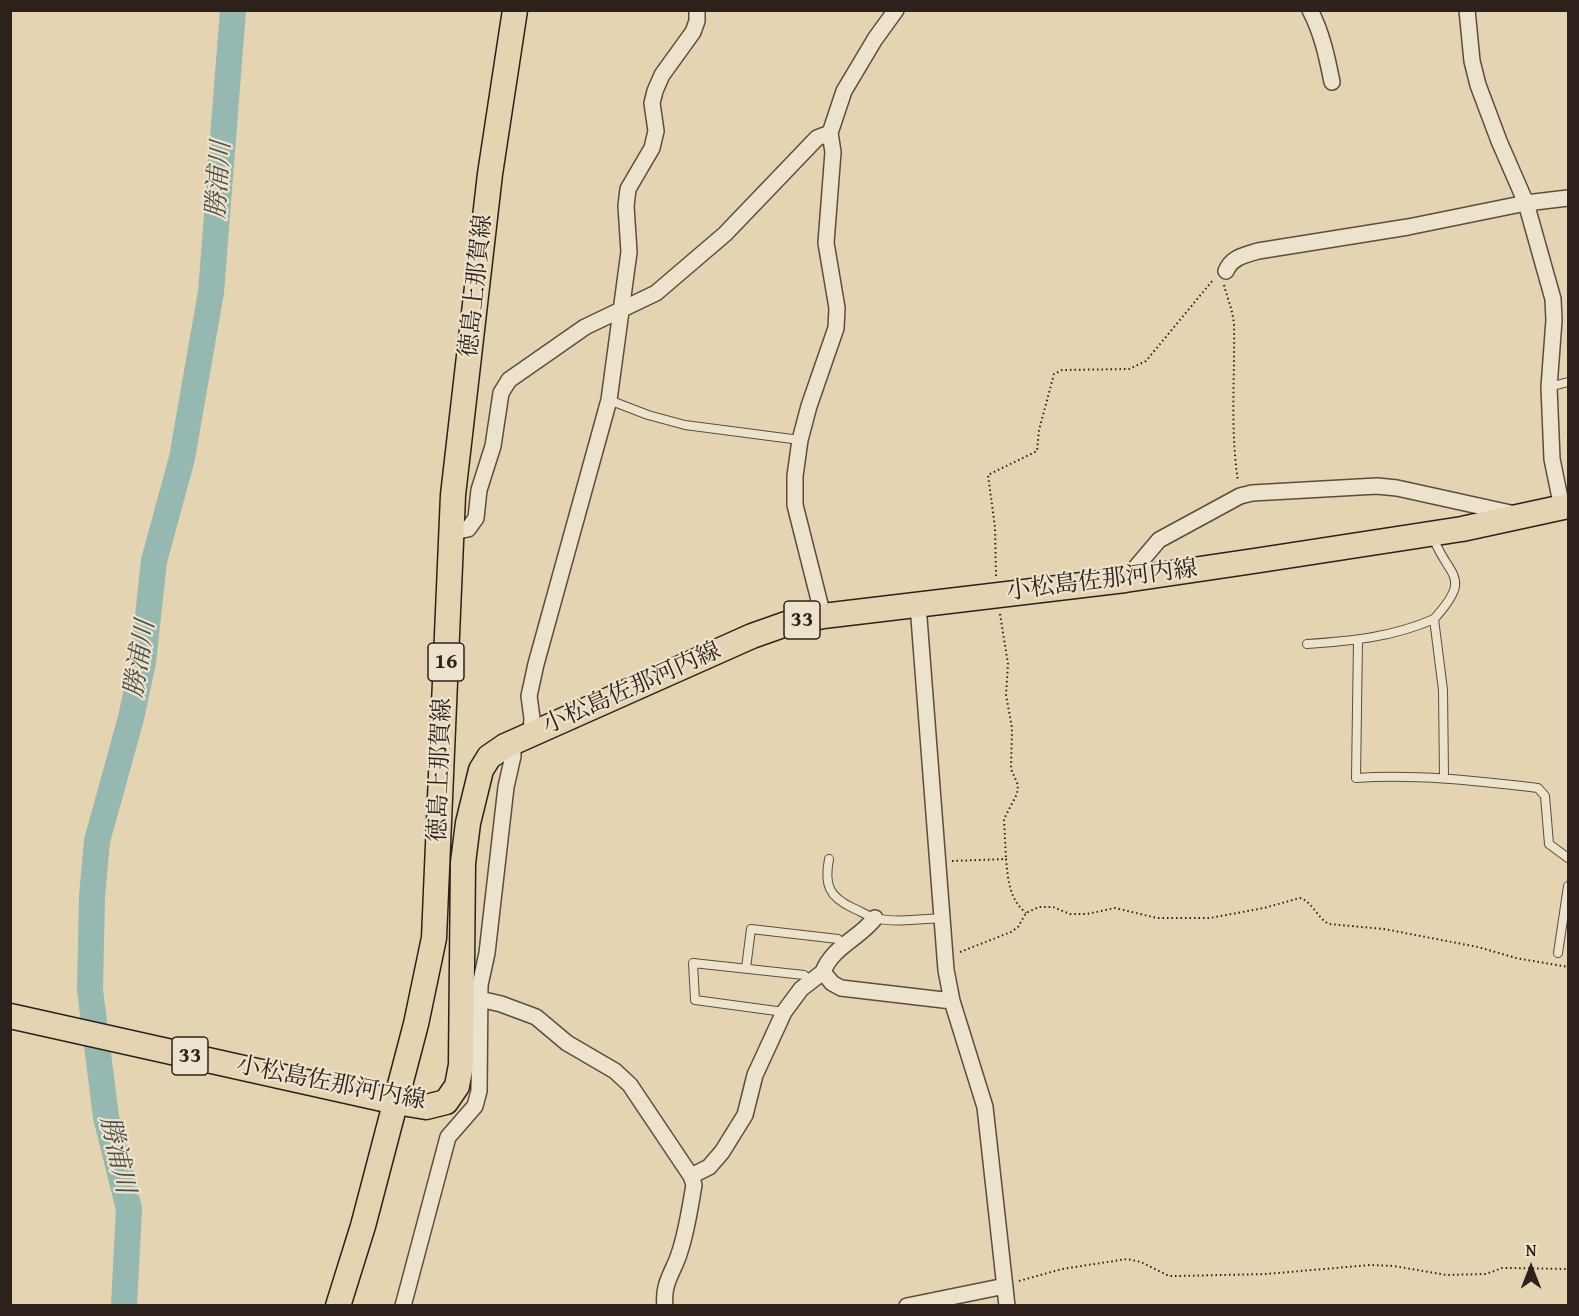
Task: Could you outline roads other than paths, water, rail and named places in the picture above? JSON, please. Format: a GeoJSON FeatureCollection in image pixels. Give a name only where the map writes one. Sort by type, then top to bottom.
{"type":"FeatureCollection","features":[{"type":"Feature","properties":{"kind":"main road","name":"徳島上那賀線"},"geometry":{"type":"LineString","coordinates":[[338,1305],[363,1226],[396,1102],[419,1013],[434,938],[453,495],[490,174],[515,10]]}},
{"type":"Feature","properties":{"kind":"main road","name":"小松島佐那河内線"},"geometry":{"type":"LineString","coordinates":[[10,1017],[396,1102],[426,1107],[446,1102],[457,1086],[461,1065],[463,863],[468,823],[481,770],[489,757],[522,738],[752,636],[786,624],[823,616],[1125,580],[1432,534],[1565,507]]}},
{"type":"Feature","properties":{"kind":"street"},"geometry":{"type":"LineString","coordinates":[[403,1305],[448,1137],[475,1106],[477,1098],[480,999],[506,786],[513,756],[532,718],[529,696],[536,664],[609,400],[628,252],[626,206],[628,189],[652,148],[656,131],[652,103],[655,91],[662,75],[693,32],[697,21],[697,10]]}},
{"type":"Feature","properties":{"kind":"street"},"geometry":{"type":"LineString","coordinates":[[823,616],[795,505],[795,476],[800,440],[809,406],[836,328],[837,308],[826,243],[833,152],[830,133],[844,91],[875,39],[896,10]]}},
{"type":"Feature","properties":{"kind":"street"},"geometry":{"type":"LineString","coordinates":[[1310,10],[1322,36],[1332,82]]}},
{"type":"Feature","properties":{"kind":"street"},"geometry":{"type":"LineString","coordinates":[[1467,10],[1472,61],[1478,85],[1526,203],[1553,299],[1554,320],[1549,387],[1552,459],[1565,507]]}},
{"type":"Feature","properties":{"kind":"street"},"geometry":{"type":"LineString","coordinates":[[452,532],[468,529],[476,518],[479,490],[493,446],[501,393],[509,380],[585,327],[656,293],[725,234],[818,138],[830,133]]}},
{"type":"Feature","properties":{"kind":"street"},"geometry":{"type":"LineString","coordinates":[[1226,271],[1229,264],[1240,256],[1258,251],[1408,227],[1526,203],[1569,198]]}},
{"type":"Feature","properties":{"kind":"street"},"geometry":{"type":"LineString","coordinates":[[1125,580],[1159,540],[1240,496],[1252,493],[1377,486],[1397,488],[1512,512],[1520,517]]}},
{"type":"Feature","properties":{"kind":"street"},"geometry":{"type":"LineString","coordinates":[[918,605],[946,970],[952,1001],[985,1107],[1007,1305]]}},
{"type":"Feature","properties":{"kind":"street"},"geometry":{"type":"LineString","coordinates":[[691,1176],[709,1167],[722,1152],[745,1116],[755,1075],[784,1012],[801,989],[818,977],[826,964],[844,945],[868,927],[875,918]]}},
{"type":"Feature","properties":{"kind":"street"},"geometry":{"type":"LineString","coordinates":[[818,977],[841,988],[952,1001]]}},
{"type":"Feature","properties":{"kind":"street"},"geometry":{"type":"LineString","coordinates":[[480,999],[536,1017],[567,1043],[615,1071],[630,1084],[691,1176],[694,1185],[680,1253],[669,1274],[665,1305]]}},
{"type":"Feature","properties":{"kind":"street"},"geometry":{"type":"LineString","coordinates":[[907,1305],[1005,1286]]}},
{"type":"Feature","properties":{"kind":"lane"},"geometry":{"type":"LineString","coordinates":[[1549,387],[1569,382]]}},
{"type":"Feature","properties":{"kind":"lane"},"geometry":{"type":"LineString","coordinates":[[609,400],[648,416],[685,425],[800,440]]}},
{"type":"Feature","properties":{"kind":"lane"},"geometry":{"type":"LineString","coordinates":[[1307,644],[1358,640],[1390,634],[1434,619],[1448,604],[1455,590],[1455,577],[1432,534]]}},
{"type":"Feature","properties":{"kind":"lane"},"geometry":{"type":"LineString","coordinates":[[1434,619],[1443,690],[1444,777]]}},
{"type":"Feature","properties":{"kind":"lane"},"geometry":{"type":"LineString","coordinates":[[1358,640],[1356,778],[1444,777],[1538,788],[1545,796],[1549,843],[1569,858]]}},
{"type":"Feature","properties":{"kind":"lane"},"geometry":{"type":"LineString","coordinates":[[829,859],[827,881],[834,897],[839,902],[875,918],[892,920],[942,918]]}},
{"type":"Feature","properties":{"kind":"lane"},"geometry":{"type":"LineString","coordinates":[[1558,953],[1567,913],[1569,886]]}},
{"type":"Feature","properties":{"kind":"lane"},"geometry":{"type":"LineString","coordinates":[[746,968],[751,929],[838,939],[844,945]]}},
{"type":"Feature","properties":{"kind":"lane"},"geometry":{"type":"LineString","coordinates":[[784,1012],[695,1000],[693,963],[818,977]]}},
{"type":"Feature","properties":{"kind":"waterway","name":"勝浦川"},"geometry":{"type":"LineString","coordinates":[[124,1306],[129,1209],[106,1117],[90,990],[92,897],[97,841],[131,718],[143,662],[154,561],[182,458],[211,292],[233,10]]}}]}
